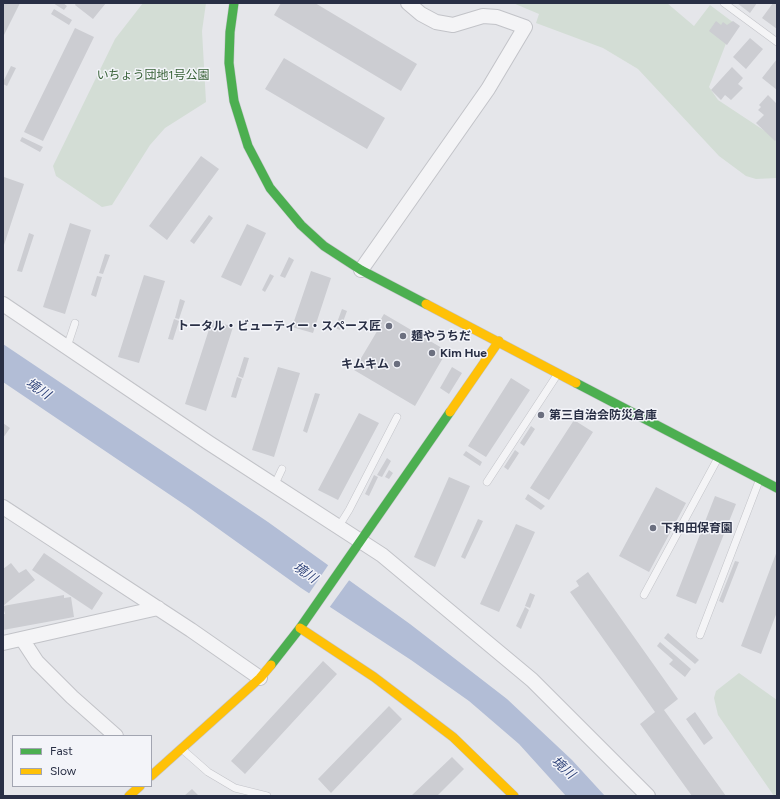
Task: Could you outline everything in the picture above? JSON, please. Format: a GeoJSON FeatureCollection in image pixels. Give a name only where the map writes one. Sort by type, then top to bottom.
{"type":"FeatureCollection","features":[{"type":"Feature","properties":{"kind":"street"},"geometry":{"type":"LineString","coordinates":[[234,3],[230,32],[229,64],[234,101],[248,146],[270,188],[301,225],[324,246],[361,270],[559,372],[777,488]]}},
{"type":"Feature","properties":{"kind":"street"},"geometry":{"type":"LineString","coordinates":[[361,270],[488,89],[525,27],[497,17],[483,16],[453,25],[436,22],[422,14],[408,3]]}},
{"type":"Feature","properties":{"kind":"street"},"geometry":{"type":"LineString","coordinates":[[3,304],[274,486],[361,540],[382,555],[532,680],[648,796]]}},
{"type":"Feature","properties":{"kind":"street"},"geometry":{"type":"LineString","coordinates":[[153,772],[181,749],[260,678],[309,616],[499,341]]}},
{"type":"Feature","properties":{"kind":"street"},"geometry":{"type":"LineString","coordinates":[[3,507],[158,608],[260,678]]}},
{"type":"Feature","properties":{"kind":"street"},"geometry":{"type":"LineString","coordinates":[[3,643],[158,608]]}},
{"type":"Feature","properties":{"kind":"street"},"geometry":{"type":"LineString","coordinates":[[300,628],[374,677],[454,737],[514,796]]}},
{"type":"Feature","properties":{"kind":"street"},"geometry":{"type":"LineString","coordinates":[[22,639],[37,662],[72,697],[115,735]]}},
{"type":"Feature","properties":{"kind":"street"},"geometry":{"type":"LineString","coordinates":[[129,796],[139,787]]}},
{"type":"Feature","properties":{"kind":"lane"},"geometry":{"type":"LineString","coordinates":[[724,3],[777,42]]}},
{"type":"Feature","properties":{"kind":"lane"},"geometry":{"type":"LineString","coordinates":[[67,347],[75,323]]}},
{"type":"Feature","properties":{"kind":"lane"},"geometry":{"type":"LineString","coordinates":[[487,482],[559,372]]}},
{"type":"Feature","properties":{"kind":"lane"},"geometry":{"type":"LineString","coordinates":[[338,526],[349,510],[397,417]]}},
{"type":"Feature","properties":{"kind":"lane"},"geometry":{"type":"LineString","coordinates":[[644,595],[719,457]]}},
{"type":"Feature","properties":{"kind":"lane"},"geometry":{"type":"LineString","coordinates":[[274,486],[282,469]]}},
{"type":"Feature","properties":{"kind":"lane"},"geometry":{"type":"LineString","coordinates":[[700,635],[760,479]]}},
{"type":"Feature","properties":{"kind":"lane"},"geometry":{"type":"LineString","coordinates":[[181,749],[208,772],[236,788],[267,796]]}},
{"type":"Feature","properties":{"kind":"green space","name":"いちょう団地1号公園"},"geometry":{"type":"Polygon","coordinates":[[[143,3],[206,3],[202,31],[206,102],[165,128],[150,145],[112,205],[102,207],[56,176],[53,166],[115,39],[143,3]]]}},
{"type":"Feature","properties":{"kind":"green space"},"geometry":{"type":"Polygon","coordinates":[[[513,3],[667,3],[694,26],[710,5],[734,23],[709,87],[718,100],[777,139],[777,178],[756,179],[746,176],[719,156],[638,69],[603,48],[536,23],[539,14],[513,3]]]}},
{"type":"Feature","properties":{"kind":"green space"},"geometry":{"type":"Polygon","coordinates":[[[739,673],[777,700],[777,796],[774,796],[718,715],[714,698],[716,691],[739,673]]]}},
{"type":"Feature","properties":{"kind":"water","name":"境川"},"geometry":{"type":"Polygon","coordinates":[[[3,344],[268,522],[410,624],[507,699],[572,760],[605,796],[566,796],[519,744],[469,701],[411,660],[301,588],[188,507],[3,382],[3,344]]]}},
{"type":"Feature","properties":{"kind":"pier"},"geometry":{"type":"Polygon","coordinates":[[[329,564],[350,579],[329,608],[308,595],[329,564]]]}},
{"type":"Feature","properties":{"kind":"building"},"geometry":{"type":"Polygon","coordinates":[[[3,3],[20,3],[3,37],[3,3]]]}},
{"type":"Feature","properties":{"kind":"building"},"geometry":{"type":"Polygon","coordinates":[[[53,3],[63,3],[67,6],[64,10],[53,3]]]}},
{"type":"Feature","properties":{"kind":"building"},"geometry":{"type":"Polygon","coordinates":[[[76,3],[106,3],[93,19],[75,5],[76,3]]]}},
{"type":"Feature","properties":{"kind":"building"},"geometry":{"type":"Polygon","coordinates":[[[281,3],[315,3],[417,64],[401,91],[274,15],[281,3]]]}},
{"type":"Feature","properties":{"kind":"building"},"geometry":{"type":"Polygon","coordinates":[[[737,3],[757,3],[750,13],[737,3]]]}},
{"type":"Feature","properties":{"kind":"building"},"geometry":{"type":"Polygon","coordinates":[[[773,3],[777,3],[777,29],[762,18],[773,3]]]}},
{"type":"Feature","properties":{"kind":"building"},"geometry":{"type":"Polygon","coordinates":[[[54,9],[72,20],[69,25],[51,14],[54,9]]]}},
{"type":"Feature","properties":{"kind":"building"},"geometry":{"type":"Polygon","coordinates":[[[716,21],[721,25],[723,22],[727,25],[733,21],[740,26],[727,45],[709,31],[716,21]]]}},
{"type":"Feature","properties":{"kind":"building"},"geometry":{"type":"Polygon","coordinates":[[[75,28],[94,37],[43,141],[24,132],[75,28]]]}},
{"type":"Feature","properties":{"kind":"building"},"geometry":{"type":"Polygon","coordinates":[[[750,38],[763,49],[746,69],[733,57],[750,38]]]}},
{"type":"Feature","properties":{"kind":"building"},"geometry":{"type":"Polygon","coordinates":[[[284,58],[385,118],[367,149],[265,89],[284,58]]]}},
{"type":"Feature","properties":{"kind":"building"},"geometry":{"type":"Polygon","coordinates":[[[777,59],[777,90],[762,78],[777,59]]]}},
{"type":"Feature","properties":{"kind":"building"},"geometry":{"type":"Polygon","coordinates":[[[11,66],[16,68],[7,86],[3,84],[3,82],[11,66]]]}},
{"type":"Feature","properties":{"kind":"building"},"geometry":{"type":"Polygon","coordinates":[[[732,67],[743,78],[738,84],[743,88],[731,100],[725,95],[721,100],[711,90],[732,67]]]}},
{"type":"Feature","properties":{"kind":"building"},"geometry":{"type":"Polygon","coordinates":[[[768,95],[777,104],[777,139],[775,141],[756,123],[764,115],[758,110],[761,107],[759,105],[768,95]]]}},
{"type":"Feature","properties":{"kind":"building"},"geometry":{"type":"Polygon","coordinates":[[[22,137],[43,147],[40,152],[20,141],[22,137]]]}},
{"type":"Feature","properties":{"kind":"building"},"geometry":{"type":"Polygon","coordinates":[[[201,156],[219,169],[167,240],[149,226],[201,156]]]}},
{"type":"Feature","properties":{"kind":"building"},"geometry":{"type":"Polygon","coordinates":[[[4,177],[24,184],[3,248],[3,180],[4,177]]]}},
{"type":"Feature","properties":{"kind":"building"},"geometry":{"type":"Polygon","coordinates":[[[209,215],[213,218],[194,244],[190,241],[209,215]]]}},
{"type":"Feature","properties":{"kind":"building"},"geometry":{"type":"Polygon","coordinates":[[[70,223],[91,230],[65,314],[43,307],[70,223]]]}},
{"type":"Feature","properties":{"kind":"building"},"geometry":{"type":"Polygon","coordinates":[[[247,224],[266,233],[241,286],[221,277],[247,224]]]}},
{"type":"Feature","properties":{"kind":"building"},"geometry":{"type":"Polygon","coordinates":[[[29,233],[34,235],[22,272],[17,271],[29,233]]]}},
{"type":"Feature","properties":{"kind":"building"},"geometry":{"type":"Polygon","coordinates":[[[105,254],[110,255],[103,274],[99,273],[105,254]]]}},
{"type":"Feature","properties":{"kind":"building"},"geometry":{"type":"Polygon","coordinates":[[[289,257],[294,260],[285,278],[280,276],[289,257]]]}},
{"type":"Feature","properties":{"kind":"building"},"geometry":{"type":"Polygon","coordinates":[[[311,271],[331,278],[313,333],[292,327],[311,271]]]}},
{"type":"Feature","properties":{"kind":"building"},"geometry":{"type":"Polygon","coordinates":[[[270,274],[274,276],[265,292],[262,290],[270,274]]]}},
{"type":"Feature","properties":{"kind":"building"},"geometry":{"type":"Polygon","coordinates":[[[144,275],[165,281],[139,363],[118,357],[144,275]]]}},
{"type":"Feature","properties":{"kind":"building"},"geometry":{"type":"Polygon","coordinates":[[[97,276],[102,277],[96,297],[91,295],[97,276]]]}},
{"type":"Feature","properties":{"kind":"building"},"geometry":{"type":"Polygon","coordinates":[[[180,299],[185,301],[179,319],[175,318],[180,299]]]}},
{"type":"Feature","properties":{"kind":"building"},"geometry":{"type":"Polygon","coordinates":[[[342,309],[347,311],[340,330],[335,328],[342,309]]]}},
{"type":"Feature","properties":{"kind":"building"},"geometry":{"type":"Polygon","coordinates":[[[384,314],[447,351],[415,406],[354,370],[379,328],[376,327],[384,314]]]}},
{"type":"Feature","properties":{"kind":"building"},"geometry":{"type":"Polygon","coordinates":[[[174,319],[179,321],[173,340],[168,339],[174,319]]]}},
{"type":"Feature","properties":{"kind":"building"},"geometry":{"type":"Polygon","coordinates":[[[212,320],[233,327],[206,411],[185,404],[212,320]]]}},
{"type":"Feature","properties":{"kind":"building"},"geometry":{"type":"Polygon","coordinates":[[[244,357],[249,358],[243,378],[238,376],[244,357]]]}},
{"type":"Feature","properties":{"kind":"building"},"geometry":{"type":"Polygon","coordinates":[[[278,367],[300,373],[274,457],[252,450],[278,367]]]}},
{"type":"Feature","properties":{"kind":"building"},"geometry":{"type":"Polygon","coordinates":[[[452,367],[462,373],[449,394],[440,388],[452,367]]]}},
{"type":"Feature","properties":{"kind":"building"},"geometry":{"type":"Polygon","coordinates":[[[237,377],[242,379],[236,398],[231,397],[237,377]]]}},
{"type":"Feature","properties":{"kind":"building"},"geometry":{"type":"Polygon","coordinates":[[[511,378],[530,390],[486,457],[468,446],[511,378]]]}},
{"type":"Feature","properties":{"kind":"building"},"geometry":{"type":"Polygon","coordinates":[[[315,393],[320,394],[307,433],[303,431],[315,393]]]}},
{"type":"Feature","properties":{"kind":"building","name":"第三自治会防災倉庫"},"geometry":{"type":"Polygon","coordinates":[[[540,412],[545,415],[542,419],[537,416],[540,412]]]}},
{"type":"Feature","properties":{"kind":"building"},"geometry":{"type":"Polygon","coordinates":[[[359,413],[379,423],[338,500],[318,490],[359,413]]]}},
{"type":"Feature","properties":{"kind":"building"},"geometry":{"type":"Polygon","coordinates":[[[574,420],[593,432],[549,500],[530,488],[574,420]]]}},
{"type":"Feature","properties":{"kind":"building"},"geometry":{"type":"Polygon","coordinates":[[[3,423],[10,428],[3,438],[3,423]]]}},
{"type":"Feature","properties":{"kind":"building"},"geometry":{"type":"Polygon","coordinates":[[[531,426],[535,429],[524,446],[520,443],[531,426]]]}},
{"type":"Feature","properties":{"kind":"building"},"geometry":{"type":"Polygon","coordinates":[[[515,450],[519,453],[508,470],[504,467],[515,450]]]}},
{"type":"Feature","properties":{"kind":"building"},"geometry":{"type":"Polygon","coordinates":[[[466,451],[482,462],[480,466],[463,455],[466,451]]]}},
{"type":"Feature","properties":{"kind":"building"},"geometry":{"type":"Polygon","coordinates":[[[387,458],[391,461],[382,477],[377,475],[387,458]]]}},
{"type":"Feature","properties":{"kind":"building"},"geometry":{"type":"Polygon","coordinates":[[[389,470],[393,473],[389,479],[385,477],[389,470]]]}},
{"type":"Feature","properties":{"kind":"building"},"geometry":{"type":"Polygon","coordinates":[[[374,475],[378,477],[369,496],[365,494],[374,475]]]}},
{"type":"Feature","properties":{"kind":"building"},"geometry":{"type":"Polygon","coordinates":[[[449,477],[470,486],[435,567],[414,557],[449,477]]]}},
{"type":"Feature","properties":{"kind":"building"},"geometry":{"type":"Polygon","coordinates":[[[656,487],[686,503],[649,572],[619,556],[656,487]]]}},
{"type":"Feature","properties":{"kind":"building"},"geometry":{"type":"Polygon","coordinates":[[[528,494],[545,506],[541,510],[525,499],[528,494]]]}},
{"type":"Feature","properties":{"kind":"building"},"geometry":{"type":"Polygon","coordinates":[[[715,496],[736,504],[696,604],[676,596],[715,496]]]}},
{"type":"Feature","properties":{"kind":"building"},"geometry":{"type":"Polygon","coordinates":[[[478,519],[483,521],[465,559],[461,557],[478,519]]]}},
{"type":"Feature","properties":{"kind":"building"},"geometry":{"type":"Polygon","coordinates":[[[516,524],[535,532],[499,612],[480,604],[516,524]]]}},
{"type":"Feature","properties":{"kind":"building"},"geometry":{"type":"Polygon","coordinates":[[[777,551],[777,612],[761,654],[741,646],[777,551]]]}},
{"type":"Feature","properties":{"kind":"building"},"geometry":{"type":"Polygon","coordinates":[[[44,553],[103,593],[92,610],[32,570],[44,553]]]}},
{"type":"Feature","properties":{"kind":"building"},"geometry":{"type":"Polygon","coordinates":[[[735,561],[739,562],[723,603],[719,601],[735,561]]]}},
{"type":"Feature","properties":{"kind":"building"},"geometry":{"type":"Polygon","coordinates":[[[11,563],[19,573],[26,569],[35,580],[3,606],[3,569],[11,563]]]}},
{"type":"Feature","properties":{"kind":"building"},"geometry":{"type":"Polygon","coordinates":[[[588,572],[678,699],[664,710],[726,796],[692,796],[640,724],[655,712],[570,592],[579,586],[576,581],[588,572]]]}},
{"type":"Feature","properties":{"kind":"building"},"geometry":{"type":"Polygon","coordinates":[[[530,593],[535,595],[530,608],[525,606],[530,593]]]}},
{"type":"Feature","properties":{"kind":"building"},"geometry":{"type":"Polygon","coordinates":[[[64,595],[64,598],[71,597],[74,617],[3,630],[3,614],[5,614],[3,606],[64,595]]]}},
{"type":"Feature","properties":{"kind":"building"},"geometry":{"type":"Polygon","coordinates":[[[525,607],[529,610],[521,629],[516,626],[525,607]]]}},
{"type":"Feature","properties":{"kind":"building"},"geometry":{"type":"Polygon","coordinates":[[[668,633],[699,660],[695,664],[664,638],[668,633]]]}},
{"type":"Feature","properties":{"kind":"building"},"geometry":{"type":"Polygon","coordinates":[[[660,642],[691,669],[685,677],[669,664],[673,660],[657,646],[660,642]]]}},
{"type":"Feature","properties":{"kind":"building"},"geometry":{"type":"Polygon","coordinates":[[[323,661],[337,674],[245,774],[231,761],[323,661]]]}},
{"type":"Feature","properties":{"kind":"building"},"geometry":{"type":"Polygon","coordinates":[[[389,706],[402,719],[331,793],[318,779],[389,706]]]}},
{"type":"Feature","properties":{"kind":"building"},"geometry":{"type":"Polygon","coordinates":[[[695,712],[713,738],[704,745],[686,719],[695,712]]]}},
{"type":"Feature","properties":{"kind":"building"},"geometry":{"type":"Polygon","coordinates":[[[452,757],[464,769],[437,796],[411,796],[452,757]]]}},
{"type":"Feature","properties":{"kind":"building"},"geometry":{"type":"Polygon","coordinates":[[[192,789],[199,796],[184,796],[192,789]]]}},
{"type":"Feature","properties":{"kind":"traffic: fast"},"geometry":{"type":"LineString","coordinates":[[234,3],[230,32],[229,63],[234,101],[248,146],[270,188],[301,225],[324,246],[361,270],[426,304]]}},
{"type":"Feature","properties":{"kind":"traffic: fast"},"geometry":{"type":"LineString","coordinates":[[576,383],[777,488]]}},
{"type":"Feature","properties":{"kind":"traffic: fast"},"geometry":{"type":"LineString","coordinates":[[271,665],[300,628],[450,412]]}},
{"type":"Feature","properties":{"kind":"traffic: slow"},"geometry":{"type":"LineString","coordinates":[[426,304],[576,383]]}},
{"type":"Feature","properties":{"kind":"traffic: slow"},"geometry":{"type":"LineString","coordinates":[[450,412],[499,341]]}},
{"type":"Feature","properties":{"kind":"traffic: slow"},"geometry":{"type":"LineString","coordinates":[[300,628],[374,677],[453,737],[514,796]]}},
{"type":"Feature","properties":{"kind":"traffic: slow"},"geometry":{"type":"LineString","coordinates":[[152,775],[260,678],[271,665]]}},
{"type":"Feature","properties":{"kind":"traffic: slow"},"geometry":{"type":"LineString","coordinates":[[129,796],[139,787]]}},
{"type":"Feature","properties":{"kind":"place","name":"トータル・ビューティー・スペース匠"},"geometry":{"type":"Point","coordinates":[389,326]}},
{"type":"Feature","properties":{"kind":"place","name":"麺やうちだ"},"geometry":{"type":"Point","coordinates":[403,336]}},
{"type":"Feature","properties":{"kind":"place","name":"Kim Hue"},"geometry":{"type":"Point","coordinates":[432,353]}},
{"type":"Feature","properties":{"kind":"place","name":"キムキム"},"geometry":{"type":"Point","coordinates":[397,364]}},
{"type":"Feature","properties":{"kind":"place","name":"第三自治会防災倉庫"},"geometry":{"type":"Point","coordinates":[541,415]}},
{"type":"Feature","properties":{"kind":"place","name":"下和田保育園"},"geometry":{"type":"Point","coordinates":[653,528]}}]}
